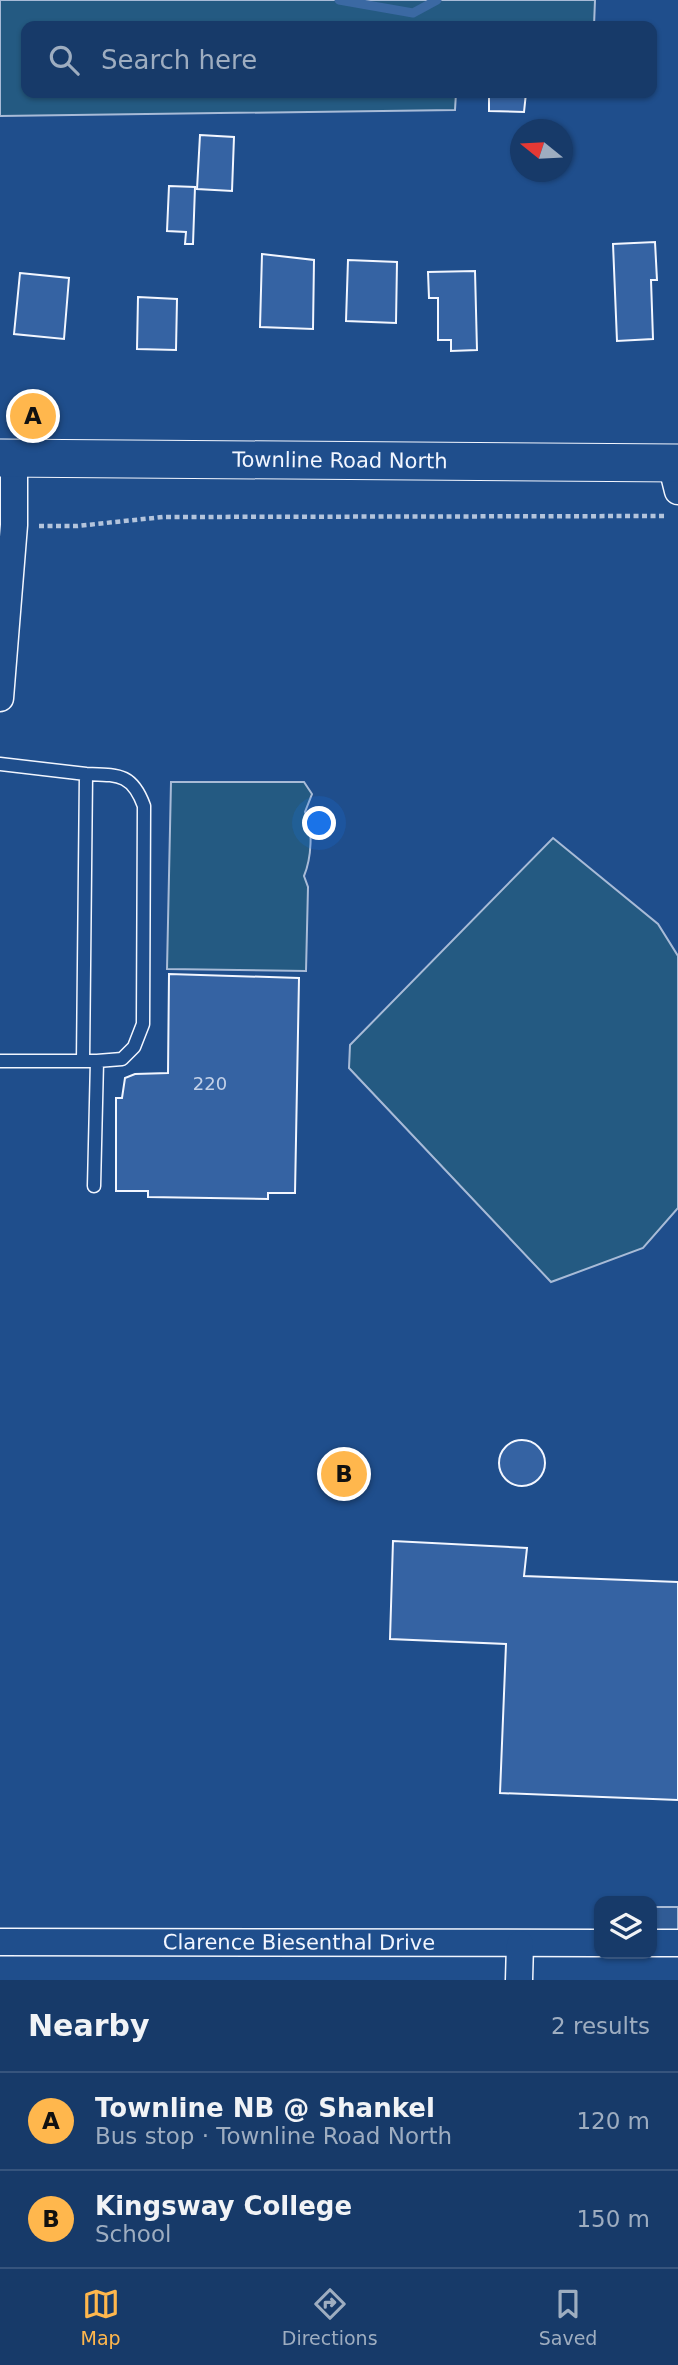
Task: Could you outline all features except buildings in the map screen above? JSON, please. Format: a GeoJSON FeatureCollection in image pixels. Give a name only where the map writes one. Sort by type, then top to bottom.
{"type":"FeatureCollection","features":[{"type":"Feature","properties":{"kind":"main road","name":"Townline Road North"},"geometry":{"type":"LineString","coordinates":[[7,458],[676,472]]}},
{"type":"Feature","properties":{"kind":"street"},"geometry":{"type":"LineString","coordinates":[[0,698],[13,525],[7,458]]}},
{"type":"Feature","properties":{"kind":"street","name":"Clarence Biesenthal Drive"},"geometry":{"type":"LineString","coordinates":[[0,1942],[594,1943]]}},
{"type":"Feature","properties":{"kind":"street"},"geometry":{"type":"LineString","coordinates":[[657,1943],[678,1943]]}},
{"type":"Feature","properties":{"kind":"street"},"geometry":{"type":"LineString","coordinates":[[519,1980],[520,1944]]}},
{"type":"Feature","properties":{"kind":"lane"},"geometry":{"type":"LineString","coordinates":[[0,764],[86,774],[120,775],[138,788],[144,806],[143,1024],[134,1047],[122,1059],[0,1061]]}},
{"type":"Feature","properties":{"kind":"lane"},"geometry":{"type":"LineString","coordinates":[[86,774],[94,1186]]}},
{"type":"Feature","properties":{"kind":"path"},"geometry":{"type":"LineString","coordinates":[[13,525],[77,526],[163,517],[678,516]]}},
{"type":"Feature","properties":{"kind":"shaded area"},"geometry":{"type":"Polygon","coordinates":[[[0,0],[595,0],[594,21],[21,21],[21,98],[456,98],[455,110],[0,116],[0,0]]]}},
{"type":"Feature","properties":{"kind":"shaded area"},"geometry":{"type":"Polygon","coordinates":[[[171,782],[304,782],[312,794],[305,812],[310,835],[310,853],[304,876],[308,887],[306,971],[167,969],[171,782]]]}},
{"type":"Feature","properties":{"kind":"shaded area"},"geometry":{"type":"Polygon","coordinates":[[[553,838],[658,924],[678,956],[678,1208],[643,1248],[551,1282],[349,1068],[350,1045],[553,838]]]}},
{"type":"Feature","properties":{"kind":"shaded area"},"geometry":{"type":"Polygon","coordinates":[[[657,1907],[678,1907],[678,1930],[657,1930],[657,1907]]]}},
{"type":"Feature","properties":{"kind":"waterway"},"geometry":{"type":"LineString","coordinates":[[339,0],[413,13],[437,0]]}},
{"type":"Feature","properties":{"kind":"place","name":"Townline NB @ Shankel"},"geometry":{"type":"Point","coordinates":[33,416]}},
{"type":"Feature","properties":{"kind":"place","name":"Kingsway College"},"geometry":{"type":"Point","coordinates":[344,1474]}}]}
